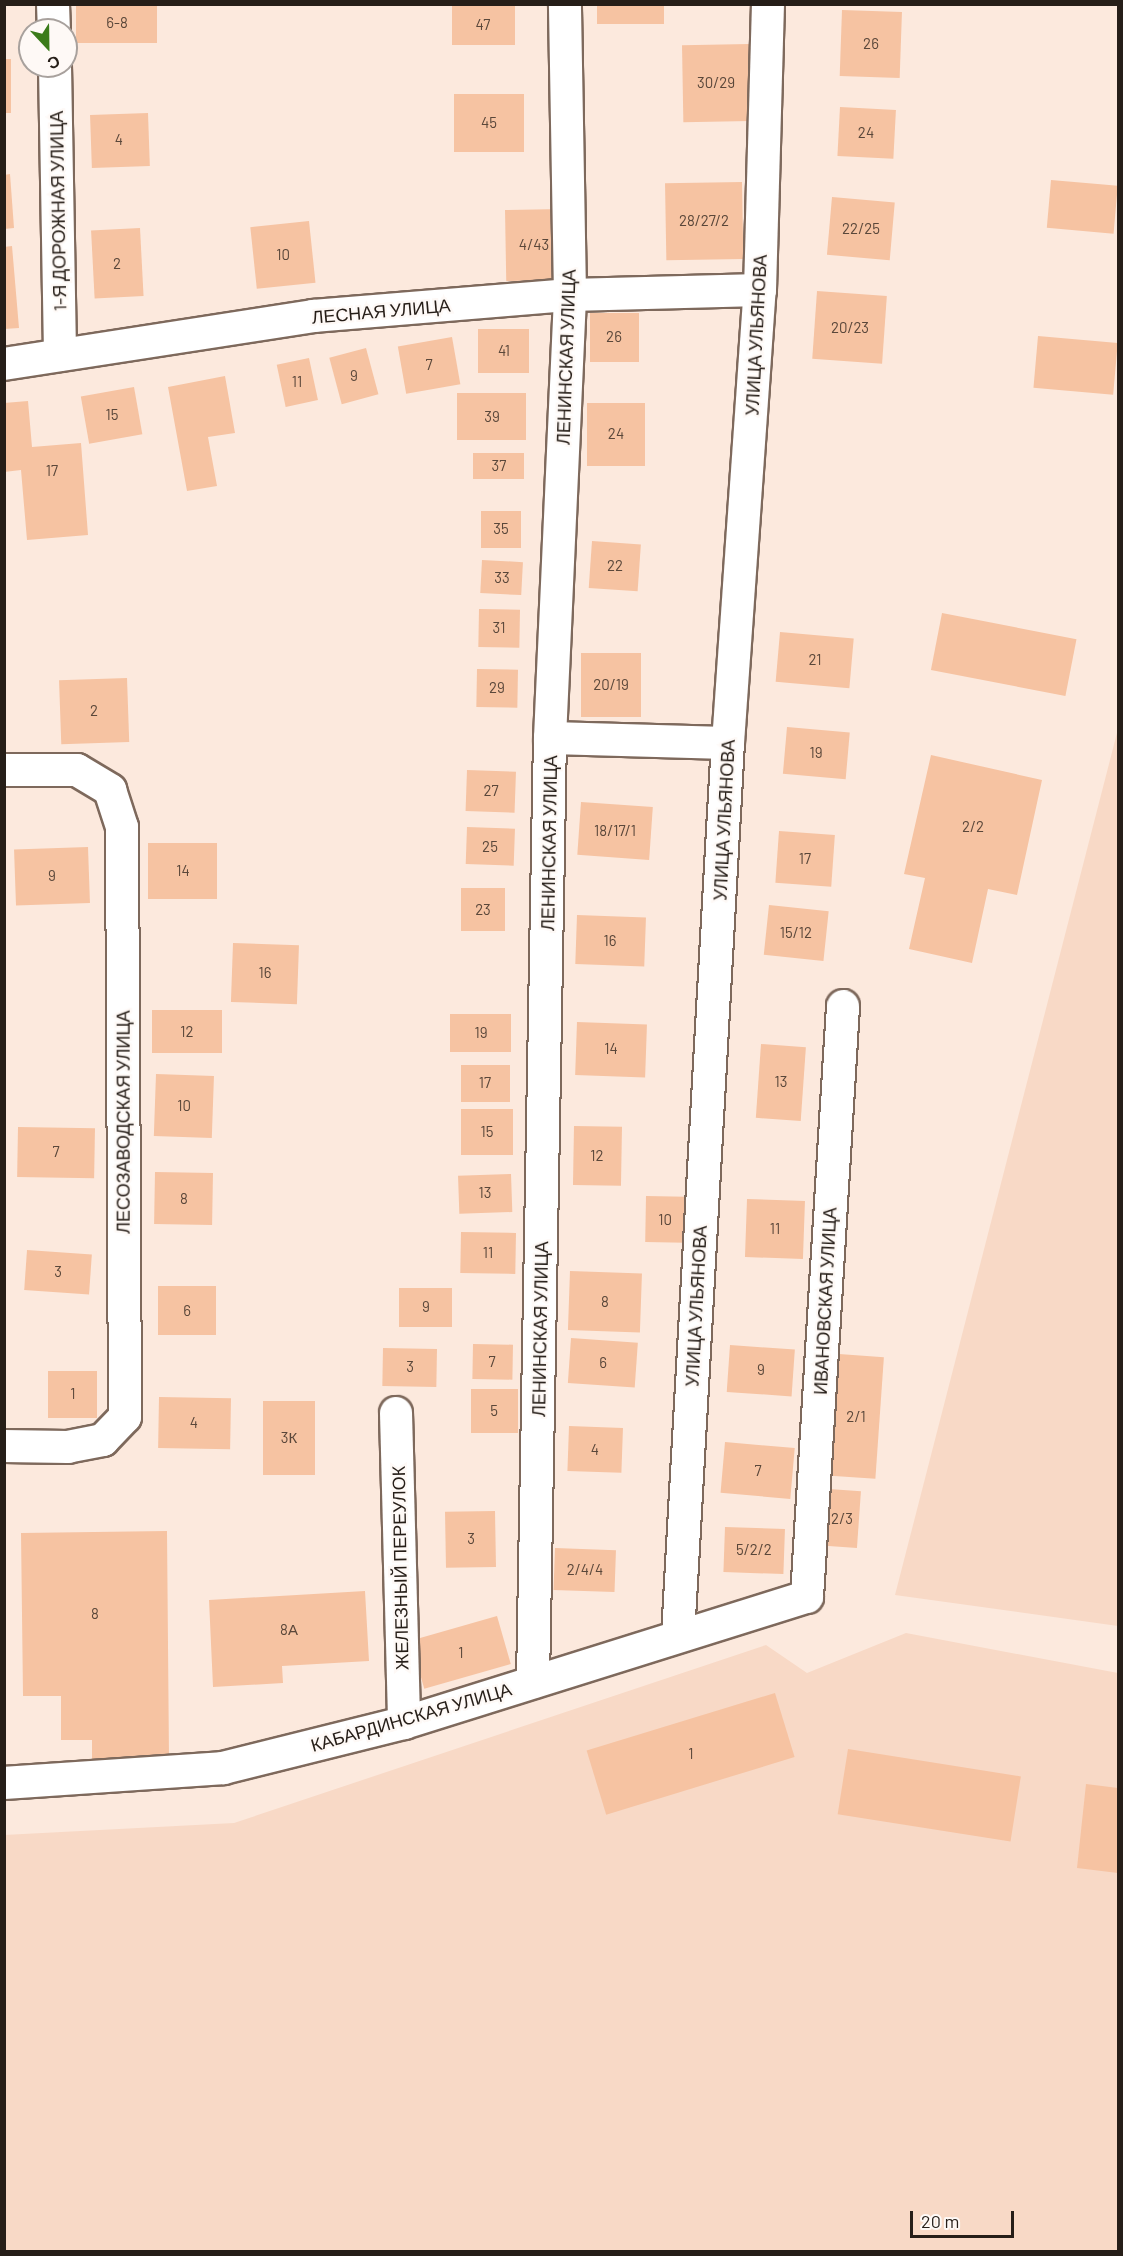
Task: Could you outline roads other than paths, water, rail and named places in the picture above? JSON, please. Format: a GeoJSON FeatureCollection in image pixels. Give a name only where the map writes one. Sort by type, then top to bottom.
{"type":"FeatureCollection","features":[{"type":"Feature","properties":{"kind":"street","name":"ЛЕНИНСКАЯ УЛИЦА"},"geometry":{"type":"LineString","coordinates":[[533,1682],[550,738],[570,295],[565,4]]}},
{"type":"Feature","properties":{"kind":"street","name":"УЛИЦА УЛЬЯНОВА"},"geometry":{"type":"LineString","coordinates":[[678,1636],[728,743],[760,290],[768,4]]}},
{"type":"Feature","properties":{"kind":"street","name":"1-Я ДОРОЖНАЯ УЛИЦА"},"geometry":{"type":"LineString","coordinates":[[55,78],[60,355]]}},
{"type":"Feature","properties":{"kind":"street","name":"ЛЕСНАЯ УЛИЦА"},"geometry":{"type":"LineString","coordinates":[[4,364],[313,316],[570,295],[760,290]]}},
{"type":"Feature","properties":{"kind":"street"},"geometry":{"type":"LineString","coordinates":[[550,738],[728,743]]}},
{"type":"Feature","properties":{"kind":"street","name":"ЛЕСОЗАВОДСКАЯ УЛИЦА"},"geometry":{"type":"LineString","coordinates":[[4,770],[77,770],[110,790],[122,828],[125,1417],[103,1440],[68,1447],[4,1446]]}},
{"type":"Feature","properties":{"kind":"street","name":"ИВАНОВСКАЯ УЛИЦА"},"geometry":{"type":"LineString","coordinates":[[807,1597],[843,1006]]}},
{"type":"Feature","properties":{"kind":"street","name":"ЖЕЛЕЗНЫЙ ПЕРЕУЛОК"},"geometry":{"type":"LineString","coordinates":[[396,1413],[404,1723]]}},
{"type":"Feature","properties":{"kind":"street","name":"КАБАРДИНСКАЯ УЛИЦА"},"geometry":{"type":"LineString","coordinates":[[4,1784],[223,1768],[404,1723],[807,1597]]}}]}
